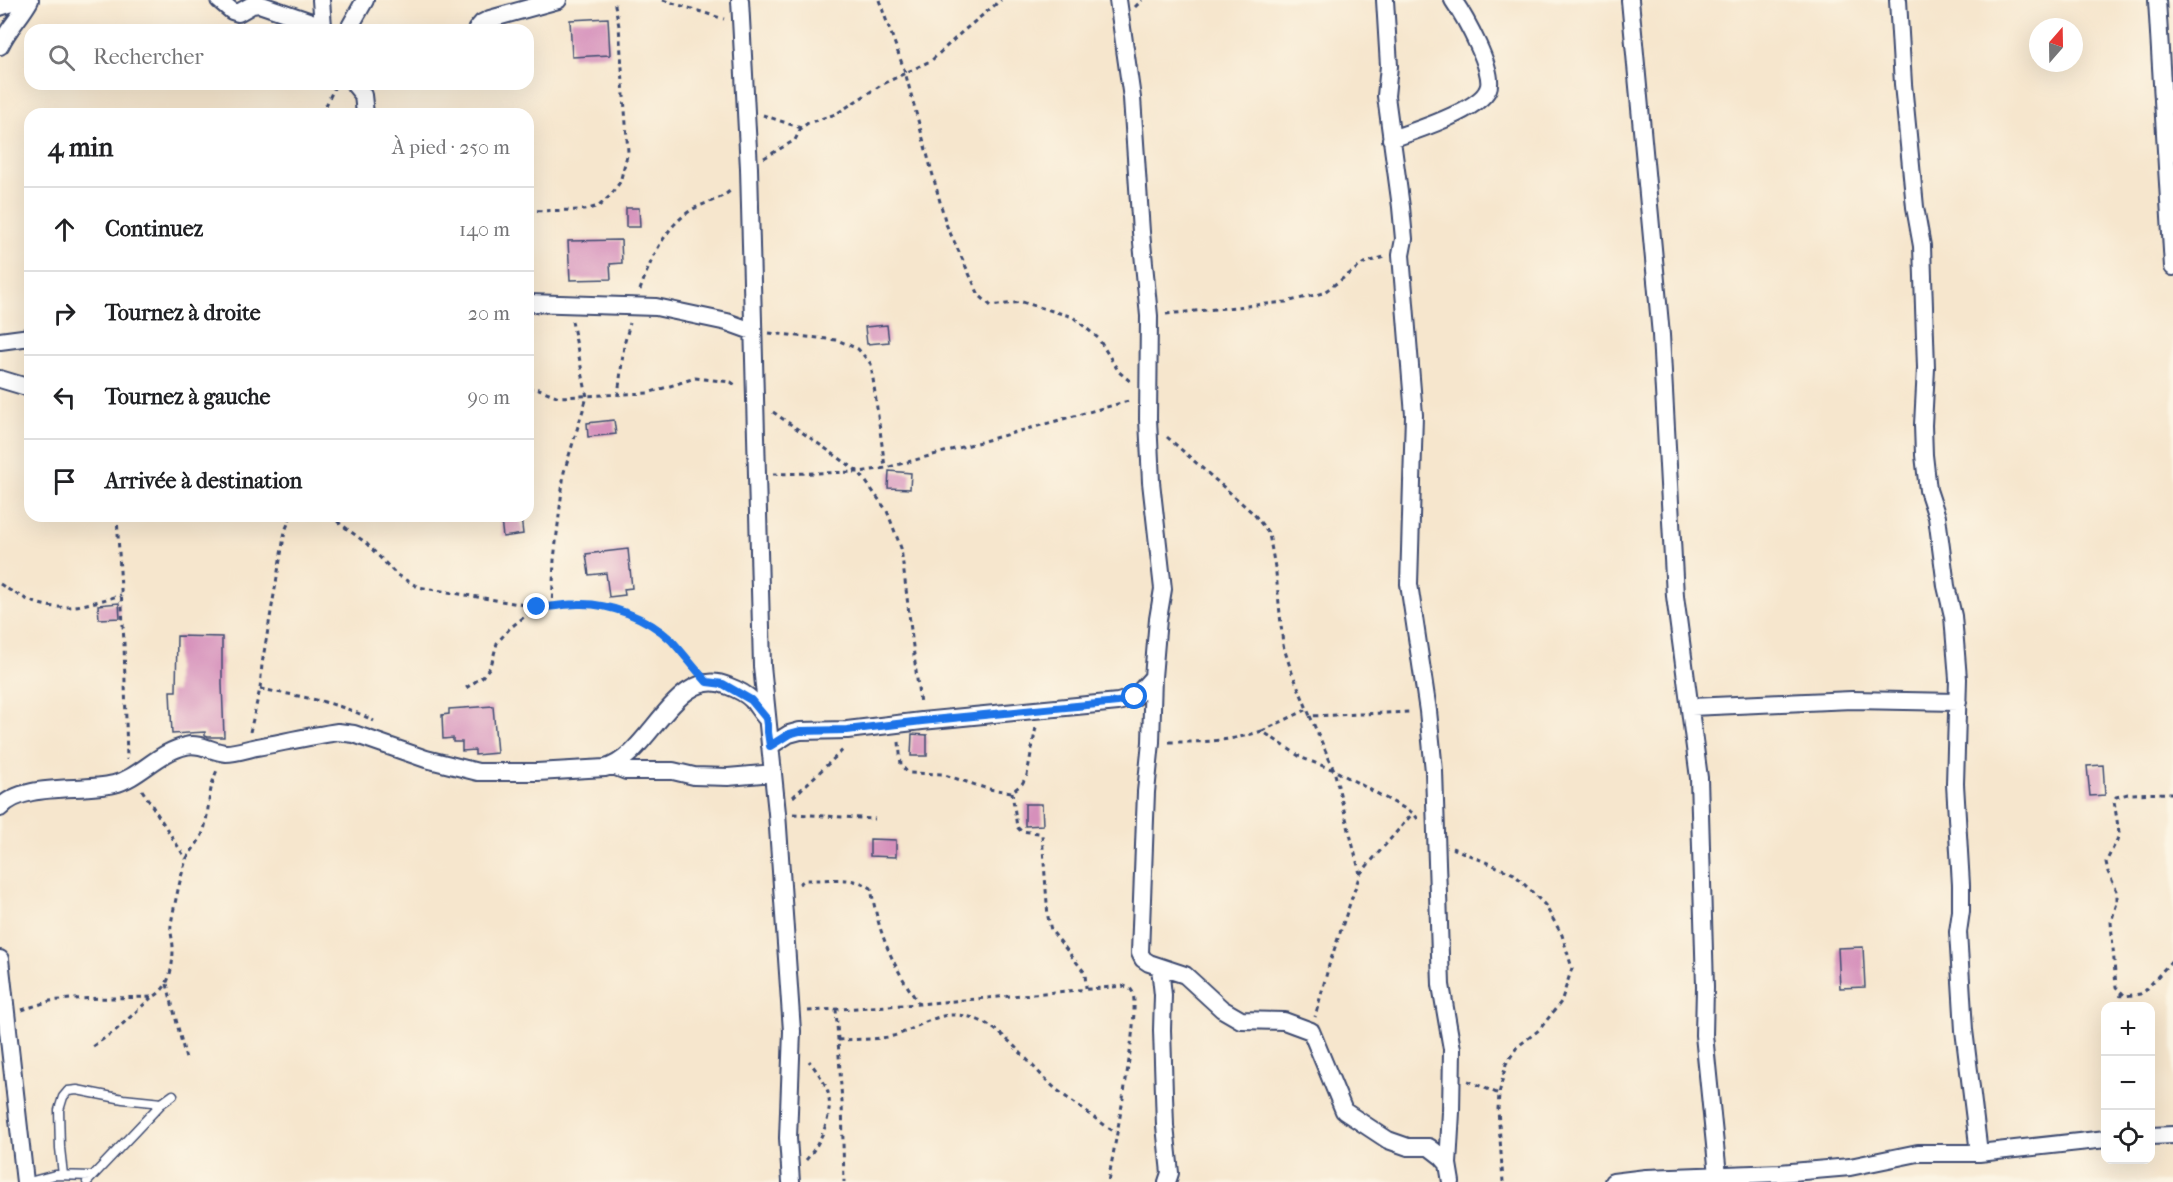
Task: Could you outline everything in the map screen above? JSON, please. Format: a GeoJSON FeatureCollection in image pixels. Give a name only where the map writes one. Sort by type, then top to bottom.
{"type":"FeatureCollection","features":[{"type":"Feature","properties":{"kind":"street"},"geometry":{"type":"LineString","coordinates":[[0,7],[22,0]]}},
{"type":"Feature","properties":{"kind":"street"},"geometry":{"type":"LineString","coordinates":[[0,46],[6,32],[23,14],[30,0]]}},
{"type":"Feature","properties":{"kind":"street"},"geometry":{"type":"LineString","coordinates":[[219,0],[238,13],[259,4],[312,24]]}},
{"type":"Feature","properties":{"kind":"street"},"geometry":{"type":"LineString","coordinates":[[321,0],[323,24]]}},
{"type":"Feature","properties":{"kind":"street"},"geometry":{"type":"LineString","coordinates":[[351,24],[365,0]]}},
{"type":"Feature","properties":{"kind":"street"},"geometry":{"type":"LineString","coordinates":[[481,24],[523,4],[552,3],[558,0]]}},
{"type":"Feature","properties":{"kind":"street"},"geometry":{"type":"LineString","coordinates":[[740,0],[749,168],[762,666],[777,813],[792,1031],[788,1138],[791,1179]]}},
{"type":"Feature","properties":{"kind":"street"},"geometry":{"type":"LineString","coordinates":[[1119,0],[1132,98],[1149,316],[1148,419],[1151,482],[1163,589],[1153,677],[1153,716],[1146,792],[1140,953],[1143,959],[1185,975],[1222,1009],[1241,1020],[1284,1021],[1311,1031],[1344,1111],[1388,1140],[1408,1147],[1429,1147],[1448,1164]]}},
{"type":"Feature","properties":{"kind":"street"},"geometry":{"type":"LineString","coordinates":[[1385,0],[1389,66],[1386,96],[1404,239],[1401,255],[1414,415],[1409,584],[1428,711],[1435,795],[1442,985],[1452,1049],[1448,1164],[1451,1182]]}},
{"type":"Feature","properties":{"kind":"street"},"geometry":{"type":"LineString","coordinates":[[1391,138],[1422,129],[1454,114],[1479,101],[1488,90],[1490,81],[1487,67],[1454,0]]}},
{"type":"Feature","properties":{"kind":"street"},"geometry":{"type":"LineString","coordinates":[[1630,0],[1661,335],[1675,596],[1699,778],[1705,987],[1704,1035],[1718,1175]]}},
{"type":"Feature","properties":{"kind":"street"},"geometry":{"type":"LineString","coordinates":[[1898,0],[1904,95],[1915,207],[1922,246],[1926,368],[1924,455],[1928,490],[1937,517],[1946,586],[1953,616],[1958,679],[1955,783],[1961,894],[1958,932],[1964,1029],[1979,1152]]}},
{"type":"Feature","properties":{"kind":"street"},"geometry":{"type":"LineString","coordinates":[[2157,0],[2173,267]]}},
{"type":"Feature","properties":{"kind":"street"},"geometry":{"type":"LineString","coordinates":[[360,90],[363,96],[364,108]]}},
{"type":"Feature","properties":{"kind":"street"},"geometry":{"type":"LineString","coordinates":[[534,303],[656,307],[727,322],[752,331]]}},
{"type":"Feature","properties":{"kind":"street"},"geometry":{"type":"LineString","coordinates":[[0,341],[24,338]]}},
{"type":"Feature","properties":{"kind":"street"},"geometry":{"type":"LineString","coordinates":[[0,379],[24,386]]}},
{"type":"Feature","properties":{"kind":"street"},"geometry":{"type":"LineString","coordinates":[[770,746],[789,734],[800,731],[866,728],[1118,702],[1135,697],[1153,677]]}},
{"type":"Feature","properties":{"kind":"street"},"geometry":{"type":"LineString","coordinates":[[613,766],[636,747],[672,705],[693,688],[707,682],[723,684],[735,689],[751,700],[766,718]]}},
{"type":"Feature","properties":{"kind":"street"},"geometry":{"type":"LineString","coordinates":[[1129,699],[1153,716]]}},
{"type":"Feature","properties":{"kind":"street"},"geometry":{"type":"LineString","coordinates":[[1691,707],[1852,700],[1958,702]]}},
{"type":"Feature","properties":{"kind":"street"},"geometry":{"type":"LineString","coordinates":[[0,808],[5,802],[29,792],[88,789],[116,784],[133,776],[150,762],[188,745],[226,753],[345,732],[426,759],[478,772],[537,772],[613,766],[626,771],[673,771],[694,776],[728,777],[773,773]]}},
{"type":"Feature","properties":{"kind":"street"},"geometry":{"type":"LineString","coordinates":[[0,959],[27,1182]]}},
{"type":"Feature","properties":{"kind":"street"},"geometry":{"type":"LineString","coordinates":[[1160,967],[1163,995],[1161,1030],[1165,1126],[1170,1173],[1167,1182]]}},
{"type":"Feature","properties":{"kind":"street"},"geometry":{"type":"LineString","coordinates":[[2155,1136],[2173,1135]]}},
{"type":"Feature","properties":{"kind":"street"},"geometry":{"type":"LineString","coordinates":[[1612,1182],[1718,1175],[1778,1177],[1851,1175],[1918,1153],[1979,1152],[2101,1140]]}},
{"type":"Feature","properties":{"kind":"lane"},"geometry":{"type":"LineString","coordinates":[[63,1175],[59,1110],[63,1097],[68,1091],[77,1090],[123,1099],[162,1103]]}},
{"type":"Feature","properties":{"kind":"lane"},"geometry":{"type":"LineString","coordinates":[[27,1182],[63,1175],[90,1179],[162,1103],[173,1095]]}},
{"type":"Feature","properties":{"kind":"path"},"geometry":{"type":"LineString","coordinates":[[534,212],[584,210],[599,206],[620,182],[628,152],[619,26],[614,0]]}},
{"type":"Feature","properties":{"kind":"path"},"geometry":{"type":"LineString","coordinates":[[663,0],[742,25]]}},
{"type":"Feature","properties":{"kind":"path"},"geometry":{"type":"LineString","coordinates":[[879,0],[904,72],[946,224],[979,295],[991,306],[1022,302],[1073,317],[1098,338],[1119,372],[1149,395]]}},
{"type":"Feature","properties":{"kind":"path"},"geometry":{"type":"LineString","coordinates":[[618,396],[624,345],[634,305],[653,255],[671,229],[688,212],[727,194],[749,168],[795,140],[801,128],[808,123],[836,114],[904,72],[932,60],[1001,0]]}},
{"type":"Feature","properties":{"kind":"path"},"geometry":{"type":"LineString","coordinates":[[325,108],[333,90]]}},
{"type":"Feature","properties":{"kind":"path"},"geometry":{"type":"LineString","coordinates":[[746,109],[801,128]]}},
{"type":"Feature","properties":{"kind":"path"},"geometry":{"type":"LineString","coordinates":[[1149,316],[1286,302],[1323,293],[1364,263],[1386,256],[1401,255]]}},
{"type":"Feature","properties":{"kind":"path"},"geometry":{"type":"LineString","coordinates":[[552,608],[554,560],[564,472],[587,397],[568,305]]}},
{"type":"Feature","properties":{"kind":"path"},"geometry":{"type":"LineString","coordinates":[[752,331],[837,340],[858,350],[871,364],[885,468]]}},
{"type":"Feature","properties":{"kind":"path"},"geometry":{"type":"LineString","coordinates":[[534,389],[559,397],[618,396],[648,393],[695,378],[731,382],[859,472],[887,511],[902,549],[922,721]]}},
{"type":"Feature","properties":{"kind":"path"},"geometry":{"type":"LineString","coordinates":[[757,475],[859,472],[885,468],[1149,395]]}},
{"type":"Feature","properties":{"kind":"path"},"geometry":{"type":"LineString","coordinates":[[1148,419],[1196,465],[1254,514],[1269,534],[1276,573],[1283,645],[1307,710],[1334,770],[1360,874]]}},
{"type":"Feature","properties":{"kind":"path"},"geometry":{"type":"LineString","coordinates":[[117,522],[124,642],[127,761],[133,776],[186,860]]}},
{"type":"Feature","properties":{"kind":"path"},"geometry":{"type":"LineString","coordinates":[[243,749],[260,689],[262,664],[285,531],[289,522]]}},
{"type":"Feature","properties":{"kind":"path"},"geometry":{"type":"LineString","coordinates":[[338,522],[366,543],[398,575],[418,587],[537,607],[552,608],[578,604],[603,606],[640,618],[669,639],[707,682]]}},
{"type":"Feature","properties":{"kind":"path"},"geometry":{"type":"LineString","coordinates":[[0,584],[39,606],[57,608],[86,605],[121,595]]}},
{"type":"Feature","properties":{"kind":"path"},"geometry":{"type":"LineString","coordinates":[[466,688],[491,666],[497,643],[510,628],[537,607]]}},
{"type":"Feature","properties":{"kind":"path"},"geometry":{"type":"LineString","coordinates":[[260,689],[307,698],[360,714],[379,724]]}},
{"type":"Feature","properties":{"kind":"path"},"geometry":{"type":"LineString","coordinates":[[1151,742],[1215,742],[1235,739],[1262,731],[1307,710]]}},
{"type":"Feature","properties":{"kind":"path"},"geometry":{"type":"LineString","coordinates":[[897,725],[901,765],[908,773],[942,774],[988,789],[1012,792],[1022,784],[1027,775],[1039,711]]}},
{"type":"Feature","properties":{"kind":"path"},"geometry":{"type":"LineString","coordinates":[[1310,716],[1428,711]]}},
{"type":"Feature","properties":{"kind":"path"},"geometry":{"type":"LineString","coordinates":[[777,813],[866,728]]}},
{"type":"Feature","properties":{"kind":"path"},"geometry":{"type":"LineString","coordinates":[[1262,731],[1302,758],[1334,770],[1413,813],[1435,840],[1514,874],[1545,905],[1562,935],[1572,968],[1561,1002],[1539,1030],[1517,1047],[1506,1064],[1499,1094],[1498,1133],[1503,1182]]}},
{"type":"Feature","properties":{"kind":"path"},"geometry":{"type":"LineString","coordinates":[[186,1059],[167,984],[173,946],[170,928],[186,860],[198,845],[204,829],[210,785],[226,753]]}},
{"type":"Feature","properties":{"kind":"path"},"geometry":{"type":"LineString","coordinates":[[1012,792],[1017,827],[1021,831],[1042,835],[1051,930],[1085,973],[1086,989]]}},
{"type":"Feature","properties":{"kind":"path"},"geometry":{"type":"LineString","coordinates":[[2173,793],[2128,794],[2114,799],[2119,833],[2106,862],[2117,891],[2117,903],[2111,922],[2116,987],[2125,996],[2140,994],[2173,959]]}},
{"type":"Feature","properties":{"kind":"path"},"geometry":{"type":"LineString","coordinates":[[777,813],[875,819]]}},
{"type":"Feature","properties":{"kind":"path"},"geometry":{"type":"LineString","coordinates":[[1311,1031],[1329,965],[1360,874],[1413,813]]}},
{"type":"Feature","properties":{"kind":"path"},"geometry":{"type":"LineString","coordinates":[[782,896],[805,880],[849,880],[862,882],[871,888],[877,923],[885,944],[897,969],[919,1004]]}},
{"type":"Feature","properties":{"kind":"path"},"geometry":{"type":"LineString","coordinates":[[93,1046],[115,1031],[167,984]]}},
{"type":"Feature","properties":{"kind":"path"},"geometry":{"type":"LineString","coordinates":[[790,1012],[919,1004],[1124,986],[1132,991],[1132,1044],[1108,1182]]}},
{"type":"Feature","properties":{"kind":"path"},"geometry":{"type":"LineString","coordinates":[[2121,993],[2121,1002]]}},
{"type":"Feature","properties":{"kind":"path"},"geometry":{"type":"LineString","coordinates":[[6,1016],[60,1000],[153,997]]}},
{"type":"Feature","properties":{"kind":"path"},"geometry":{"type":"LineString","coordinates":[[836,1009],[844,1182]]}},
{"type":"Feature","properties":{"kind":"path"},"geometry":{"type":"LineString","coordinates":[[838,1040],[893,1036],[930,1020],[950,1015],[966,1015],[985,1023],[1001,1035],[1055,1088],[1116,1133]]}},
{"type":"Feature","properties":{"kind":"path"},"geometry":{"type":"LineString","coordinates":[[791,1179],[818,1145],[830,1106],[827,1090],[819,1074],[805,1056]]}},
{"type":"Feature","properties":{"kind":"path"},"geometry":{"type":"LineString","coordinates":[[1452,1074],[1499,1094]]}},
{"type":"Feature","properties":{"kind":"building"},"geometry":{"type":"Polygon","coordinates":[[[608,18],[610,55],[572,57],[570,20],[608,18]]]}},
{"type":"Feature","properties":{"kind":"building"},"geometry":{"type":"Polygon","coordinates":[[[626,208],[639,208],[640,227],[626,227],[626,208]]]}},
{"type":"Feature","properties":{"kind":"building"},"geometry":{"type":"Polygon","coordinates":[[[621,240],[622,263],[610,264],[611,279],[570,280],[568,241],[621,240]]]}},
{"type":"Feature","properties":{"kind":"building"},"geometry":{"type":"Polygon","coordinates":[[[887,325],[889,342],[867,344],[865,327],[887,325]]]}},
{"type":"Feature","properties":{"kind":"building"},"geometry":{"type":"Polygon","coordinates":[[[614,420],[616,434],[588,437],[587,423],[614,420]]]}},
{"type":"Feature","properties":{"kind":"building"},"geometry":{"type":"Polygon","coordinates":[[[889,471],[911,473],[910,489],[888,488],[889,471]]]}},
{"type":"Feature","properties":{"kind":"building"},"geometry":{"type":"Polygon","coordinates":[[[501,522],[522,522],[523,534],[503,537],[501,522]]]}},
{"type":"Feature","properties":{"kind":"building"},"geometry":{"type":"Polygon","coordinates":[[[628,549],[632,588],[624,589],[625,595],[609,597],[606,573],[589,575],[586,554],[628,549]]]}},
{"type":"Feature","properties":{"kind":"building"},"geometry":{"type":"Polygon","coordinates":[[[119,603],[120,618],[99,619],[98,605],[119,603]]]}},
{"type":"Feature","properties":{"kind":"building"},"geometry":{"type":"Polygon","coordinates":[[[177,636],[222,637],[224,737],[208,737],[205,736],[205,732],[172,734],[170,691],[176,691],[177,636]]]}},
{"type":"Feature","properties":{"kind":"building"},"geometry":{"type":"Polygon","coordinates":[[[493,706],[497,753],[475,755],[475,750],[462,751],[462,742],[453,742],[453,738],[443,739],[442,715],[449,714],[449,709],[493,706]]]}},
{"type":"Feature","properties":{"kind":"building"},"geometry":{"type":"Polygon","coordinates":[[[912,734],[927,735],[927,756],[911,756],[912,734]]]}},
{"type":"Feature","properties":{"kind":"building"},"geometry":{"type":"Polygon","coordinates":[[[2103,765],[2105,795],[2090,796],[2087,766],[2103,765]]]}},
{"type":"Feature","properties":{"kind":"building"},"geometry":{"type":"Polygon","coordinates":[[[1025,804],[1042,804],[1043,825],[1025,826],[1025,804]]]}},
{"type":"Feature","properties":{"kind":"building"},"geometry":{"type":"Polygon","coordinates":[[[870,839],[896,840],[896,857],[870,856],[870,839]]]}},
{"type":"Feature","properties":{"kind":"building"},"geometry":{"type":"Polygon","coordinates":[[[1863,947],[1865,987],[1840,988],[1838,948],[1863,947]]]}},
{"type":"Feature","properties":{"kind":"route"},"geometry":{"type":"LineString","coordinates":[[537,607],[552,608],[578,604],[603,606],[640,618],[669,639],[707,682],[723,684],[751,700],[766,718],[770,746],[789,734],[800,731],[847,730],[1039,711],[1118,702],[1135,697]]}}]}
